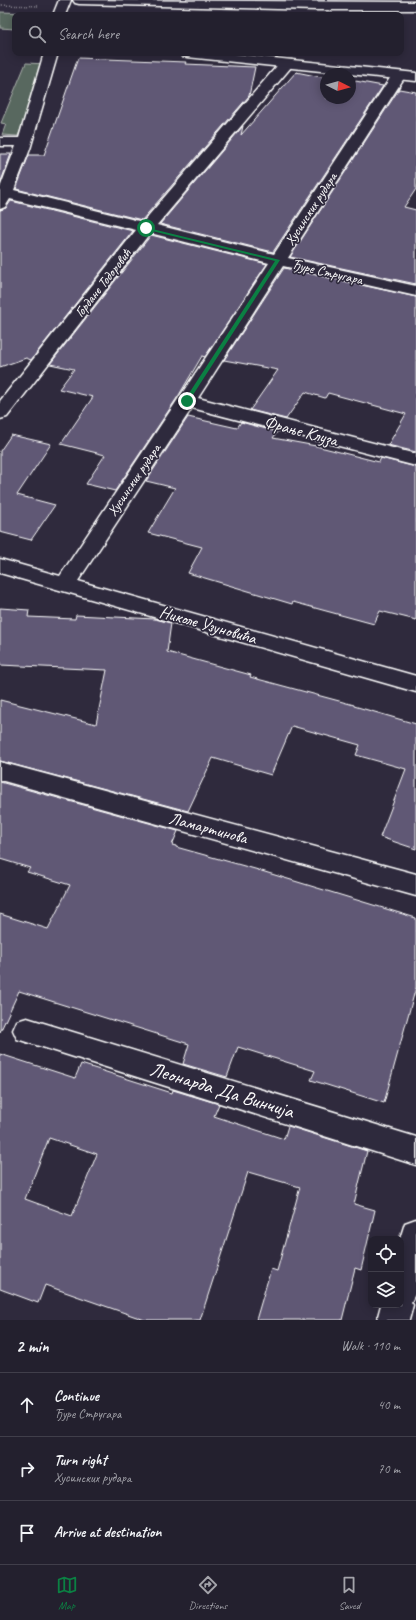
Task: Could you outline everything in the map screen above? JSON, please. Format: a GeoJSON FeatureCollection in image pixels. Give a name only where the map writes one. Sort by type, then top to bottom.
{"type":"FeatureCollection","features":[{"type":"Feature","properties":{"kind":"street"},"geometry":{"type":"LineString","coordinates":[[78,12],[81,0],[316,6],[416,6]]}},
{"type":"Feature","properties":{"kind":"street"},"geometry":{"type":"LineString","coordinates":[[3,199],[24,142],[50,56]]}},
{"type":"Feature","properties":{"kind":"street"},"geometry":{"type":"LineString","coordinates":[[217,56],[416,77]]}},
{"type":"Feature","properties":{"kind":"street","name":"Гордане Тодоровић"},"geometry":{"type":"LineString","coordinates":[[0,413],[146,228],[287,63]]}},
{"type":"Feature","properties":{"kind":"street","name":"Хусинских рудара"},"geometry":{"type":"LineString","coordinates":[[65,584],[187,401],[277,260],[399,75]]}},
{"type":"Feature","properties":{"kind":"street"},"geometry":{"type":"LineString","coordinates":[[0,142],[24,142]]}},
{"type":"Feature","properties":{"kind":"street","name":"Ђуре Стругара"},"geometry":{"type":"LineString","coordinates":[[3,199],[146,228],[277,260],[416,291]]}},
{"type":"Feature","properties":{"kind":"street","name":"Фрање Клуза"},"geometry":{"type":"LineString","coordinates":[[187,401],[416,460]]}},
{"type":"Feature","properties":{"kind":"street","name":"Николе Узуновића"},"geometry":{"type":"LineString","coordinates":[[0,566],[416,684]]}},
{"type":"Feature","properties":{"kind":"street","name":"Ламартинова"},"geometry":{"type":"LineString","coordinates":[[0,771],[416,885]]}},
{"type":"Feature","properties":{"kind":"street","name":"Леонарда Да Винчија"},"geometry":{"type":"LineString","coordinates":[[27,1030],[416,1151]]}},
{"type":"Feature","properties":{"kind":"street"},"geometry":{"type":"LineString","coordinates":[[404,1280],[416,1234]]}},
{"type":"Feature","properties":{"kind":"street"},"geometry":{"type":"LineString","coordinates":[[393,1320],[396,1308]]}},
{"type":"Feature","properties":{"kind":"path"},"geometry":{"type":"LineString","coordinates":[[0,5],[39,6]]}},
{"type":"Feature","properties":{"kind":"shaded area"},"geometry":{"type":"Polygon","coordinates":[[[0,12],[12,12],[12,29],[0,28],[0,12]]]}},
{"type":"Feature","properties":{"kind":"shaded area"},"geometry":{"type":"Polygon","coordinates":[[[26,63],[46,64],[18,136],[2,135],[6,124],[1,123],[26,63]]]}},
{"type":"Feature","properties":{"kind":"building"},"geometry":{"type":"Polygon","coordinates":[[[78,58],[186,62],[185,64],[255,67],[249,96],[142,220],[16,189],[29,155],[44,155],[78,58]]]}},
{"type":"Feature","properties":{"kind":"building"},"geometry":{"type":"Polygon","coordinates":[[[296,72],[320,77],[320,104],[356,104],[356,81],[383,86],[273,252],[160,224],[243,126],[241,135],[296,72]]]}},
{"type":"Feature","properties":{"kind":"building"},"geometry":{"type":"Polygon","coordinates":[[[399,89],[416,92],[416,189],[404,207],[416,210],[416,284],[290,257],[399,89]]]}},
{"type":"Feature","properties":{"kind":"building"},"geometry":{"type":"Polygon","coordinates":[[[0,154],[11,154],[0,184],[0,154]]]}},
{"type":"Feature","properties":{"kind":"building"},"geometry":{"type":"Polygon","coordinates":[[[11,201],[133,231],[31,360],[26,358],[0,367],[0,210],[6,208],[11,201]]]}},
{"type":"Feature","properties":{"kind":"building"},"geometry":{"type":"Polygon","coordinates":[[[151,235],[267,264],[205,357],[202,356],[179,395],[115,491],[86,484],[105,455],[61,444],[93,397],[59,389],[74,369],[50,364],[151,235]]]}},
{"type":"Feature","properties":{"kind":"building"},"geometry":{"type":"Polygon","coordinates":[[[284,268],[416,297],[416,452],[388,445],[406,414],[328,393],[325,398],[305,392],[286,419],[250,410],[278,370],[224,360],[284,268]]]}},
{"type":"Feature","properties":{"kind":"building"},"geometry":{"type":"Polygon","coordinates":[[[188,417],[237,428],[241,422],[277,432],[273,438],[316,446],[379,462],[381,458],[416,467],[416,620],[380,611],[374,624],[293,602],[292,604],[188,573],[202,547],[148,533],[175,488],[146,481],[188,417]]]}},
{"type":"Feature","properties":{"kind":"building"},"geometry":{"type":"Polygon","coordinates":[[[11,435],[51,444],[17,495],[55,505],[31,540],[0,532],[0,451],[11,435]]]}},
{"type":"Feature","properties":{"kind":"building"},"geometry":{"type":"Polygon","coordinates":[[[0,608],[29,610],[28,617],[75,619],[76,615],[155,619],[171,623],[167,652],[251,675],[250,677],[354,705],[416,724],[416,849],[380,837],[406,769],[356,755],[360,745],[292,726],[271,775],[213,758],[188,811],[0,761],[0,700],[96,724],[107,670],[0,665],[0,608]]]}},
{"type":"Feature","properties":{"kind":"building"},"geometry":{"type":"Polygon","coordinates":[[[0,782],[178,831],[172,845],[176,847],[255,869],[416,918],[416,987],[384,1103],[311,1080],[315,1071],[238,1047],[227,1077],[183,1064],[189,1044],[19,991],[0,1032],[0,914],[48,929],[70,885],[27,872],[30,868],[0,859],[0,782]]]}},
{"type":"Feature","properties":{"kind":"building"},"geometry":{"type":"Polygon","coordinates":[[[0,1054],[75,1078],[81,1064],[172,1093],[173,1090],[219,1104],[214,1116],[284,1139],[288,1126],[367,1151],[354,1204],[375,1210],[361,1270],[355,1268],[342,1320],[256,1320],[271,1269],[277,1271],[300,1187],[248,1172],[200,1320],[145,1320],[45,1285],[38,1303],[0,1289],[0,1054]],[[49,1138],[25,1199],[72,1216],[97,1154],[49,1138]]]}},
{"type":"Feature","properties":{"kind":"route"},"geometry":{"type":"LineString","coordinates":[[146,228],[277,260],[187,401]]}}]}
